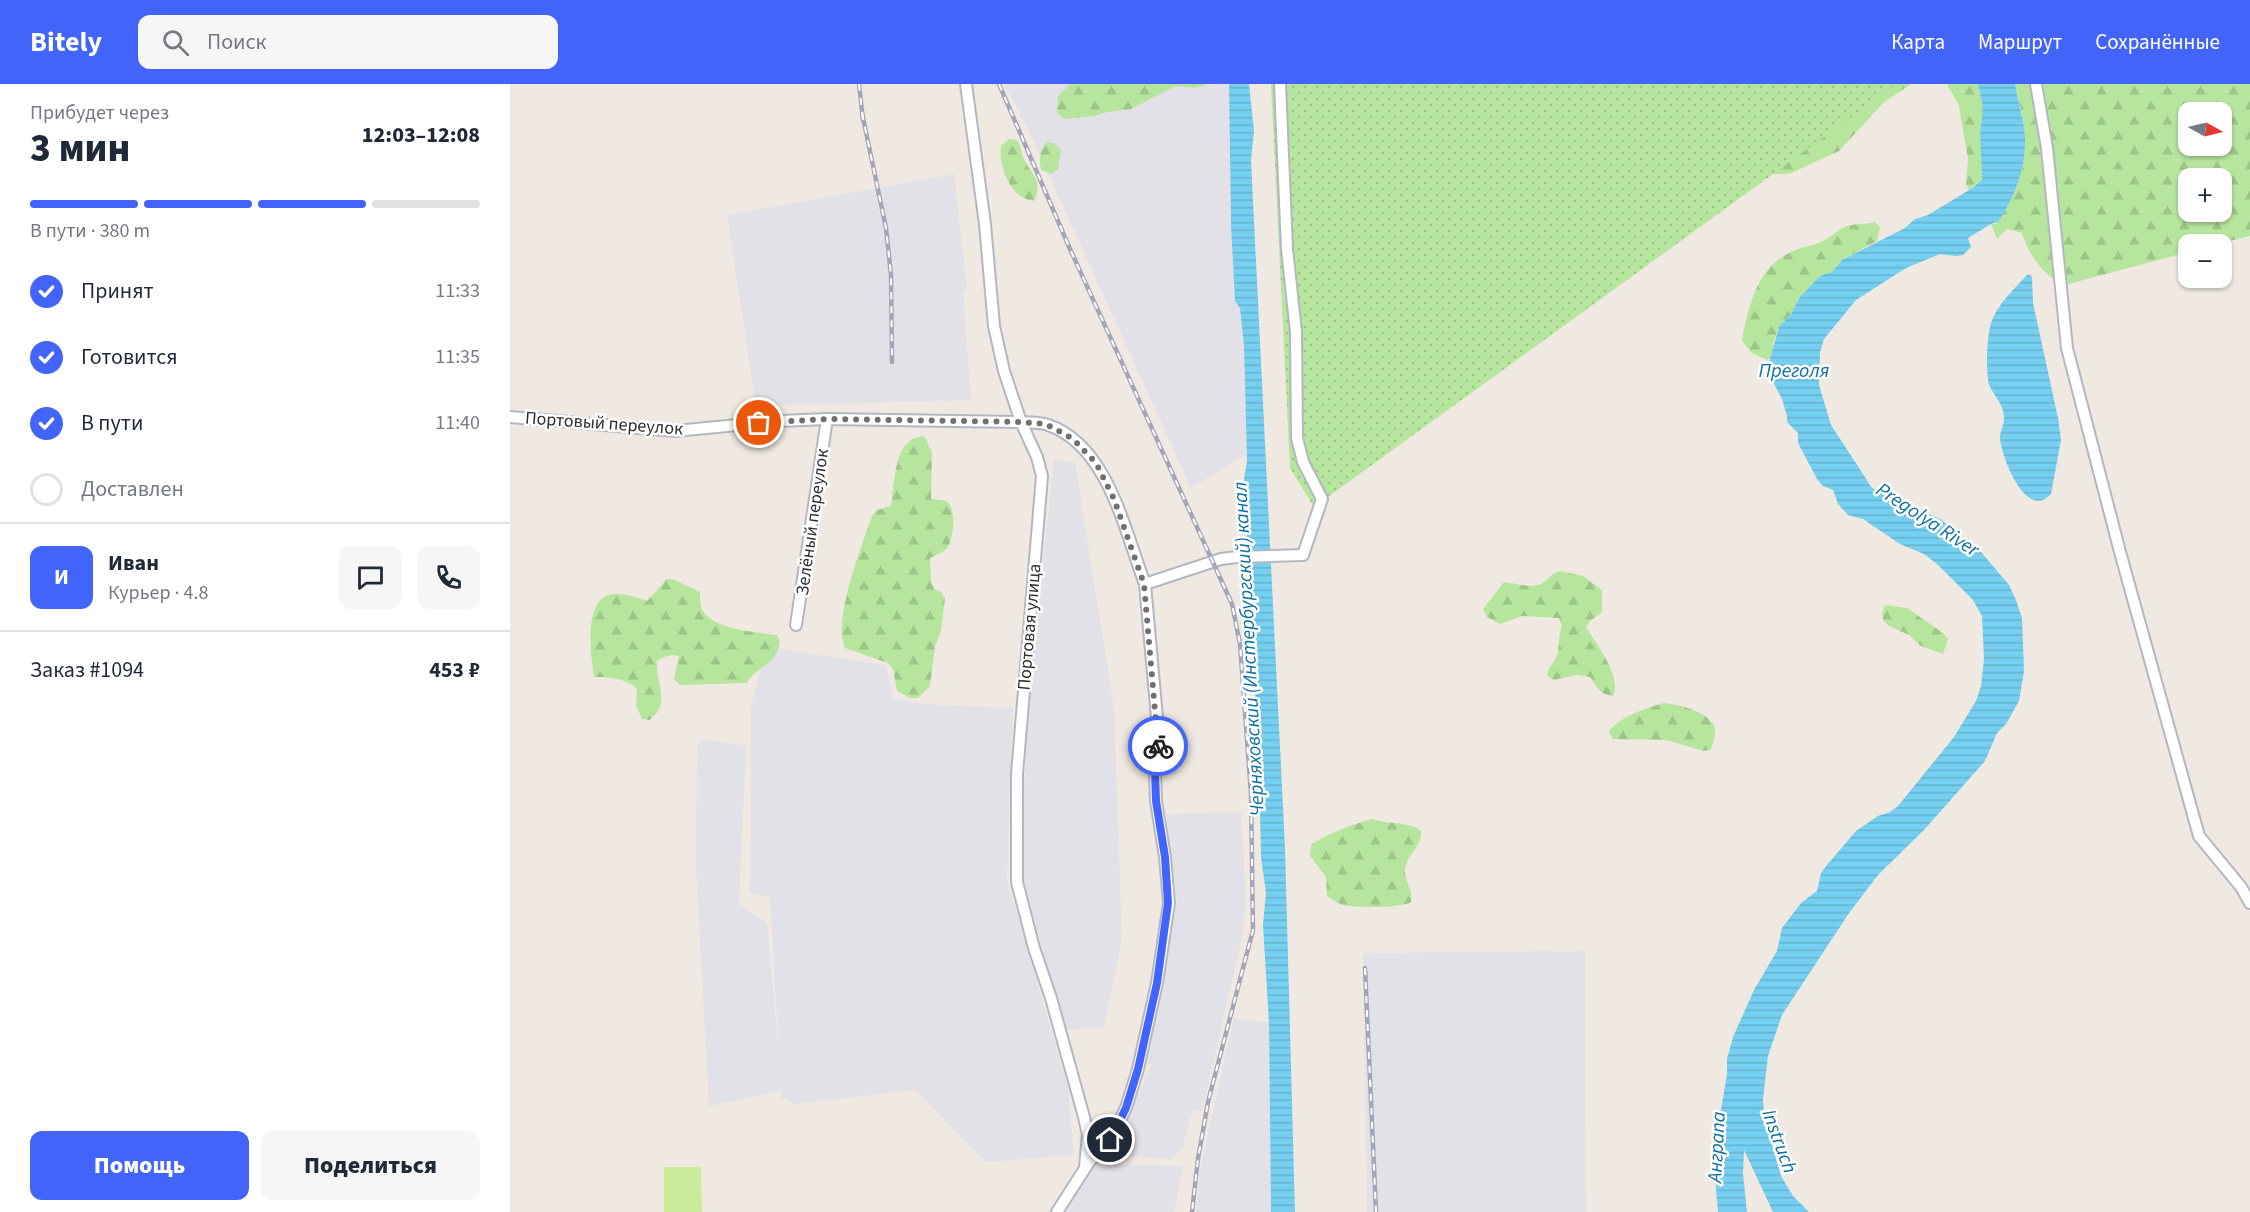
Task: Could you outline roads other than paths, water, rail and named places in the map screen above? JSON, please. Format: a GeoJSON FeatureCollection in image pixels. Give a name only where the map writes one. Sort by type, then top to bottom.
{"type":"FeatureCollection","features":[{"type":"Feature","properties":{"kind":"street","name":"Портовая улица"},"geometry":{"type":"LineString","coordinates":[[966,84],[994,326],[1004,371],[1021,422],[1037,457],[1042,484],[1017,774],[1017,882],[1084,1117],[1088,1135],[1084,1170]]}},
{"type":"Feature","properties":{"kind":"street"},"geometry":{"type":"LineString","coordinates":[[1144,584],[1212,561],[1237,556],[1303,555],[1322,499],[1303,462],[1297,438],[1296,332],[1287,249],[1280,84]]}},
{"type":"Feature","properties":{"kind":"street"},"geometry":{"type":"LineString","coordinates":[[2036,84],[2047,148],[2067,348],[2120,552],[2199,836],[2241,887],[2250,903]]}},
{"type":"Feature","properties":{"kind":"street","name":"Портовый переулок"},"geometry":{"type":"LineString","coordinates":[[510,417],[675,431],[827,419],[1021,422],[1046,424],[1060,430],[1073,439],[1096,463],[1114,499],[1144,584],[1159,740],[1155,771],[1156,801],[1165,857],[1168,903],[1157,983],[1138,1069],[1126,1108],[1110,1140],[1084,1170],[1057,1212]]}},
{"type":"Feature","properties":{"kind":"street","name":"Зелёный переулок"},"geometry":{"type":"LineString","coordinates":[[796,625],[827,419]]}},
{"type":"Feature","properties":{"kind":"water"},"geometry":{"type":"Polygon","coordinates":[[[1229,84],[1249,84],[1254,131],[1251,160],[1285,848],[1295,1212],[1271,1212],[1269,1023],[1263,925],[1266,893],[1261,857],[1259,768],[1244,479],[1247,461],[1244,346],[1240,308],[1235,301],[1231,225],[1229,84]]]}},
{"type":"Feature","properties":{"kind":"water","name":"Преголя"},"geometry":{"type":"Polygon","coordinates":[[[1978,84],[2015,84],[2024,126],[2025,151],[2021,172],[2010,203],[1999,221],[1968,238],[1971,247],[1963,255],[1940,254],[1906,268],[1856,300],[1824,339],[1820,352],[1819,385],[1831,425],[1872,488],[1940,519],[1981,552],[2009,585],[2022,618],[2024,671],[2019,701],[2006,724],[1997,733],[1985,761],[1924,830],[1878,875],[1849,913],[1782,1015],[1768,1056],[1763,1099],[1764,1118],[1781,1176],[1793,1196],[1809,1212],[1773,1212],[1744,1150],[1743,1174],[1747,1212],[1718,1212],[1715,1177],[1716,1139],[1727,1074],[1727,1059],[1733,1037],[1754,990],[1777,951],[1782,928],[1801,903],[1817,891],[1821,873],[1856,831],[1898,806],[1954,737],[1976,701],[1981,686],[1984,659],[1982,616],[1973,600],[1924,554],[1900,544],[1863,519],[1848,515],[1838,504],[1833,490],[1823,486],[1817,479],[1798,443],[1798,433],[1787,422],[1782,399],[1771,378],[1768,366],[1779,327],[1791,314],[1800,297],[1820,276],[1832,272],[1842,260],[1905,228],[1915,219],[1928,215],[1974,187],[1982,179],[1980,133],[1983,108],[1978,84]]]}},
{"type":"Feature","properties":{"kind":"water"},"geometry":{"type":"Polygon","coordinates":[[[2027,275],[2032,277],[2033,303],[2061,440],[2051,494],[2042,500],[2033,500],[2024,493],[2010,471],[2000,438],[2004,416],[1990,387],[1987,374],[1991,323],[2011,292],[2027,275]]]}},
{"type":"Feature","properties":{"kind":"railway"},"geometry":{"type":"LineString","coordinates":[[859,84],[863,120]]}},
{"type":"Feature","properties":{"kind":"railway"},"geometry":{"type":"LineString","coordinates":[[999,84],[1070,249],[1232,604],[1240,644],[1251,794],[1253,930],[1208,1102],[1192,1212]]}},
{"type":"Feature","properties":{"kind":"railway"},"geometry":{"type":"LineString","coordinates":[[862,113],[886,228],[891,275],[892,362]]}},
{"type":"Feature","properties":{"kind":"railway"},"geometry":{"type":"LineString","coordinates":[[1365,968],[1376,1212]]}},
{"type":"Feature","properties":{"kind":"water label","name":"Pregolya River"},"geometry":{"type":"Point","coordinates":[1928,519]}},
{"type":"Feature","properties":{"kind":"water label","name":"Черняховский (Инстербургский) канал"},"geometry":{"type":"Point","coordinates":[1248,649]}},
{"type":"Feature","properties":{"kind":"water label","name":"Instruch"},"geometry":{"type":"Point","coordinates":[1780,1141]}},
{"type":"Feature","properties":{"kind":"water label","name":"Анграпа"},"geometry":{"type":"Point","coordinates":[1716,1147]}}]}
